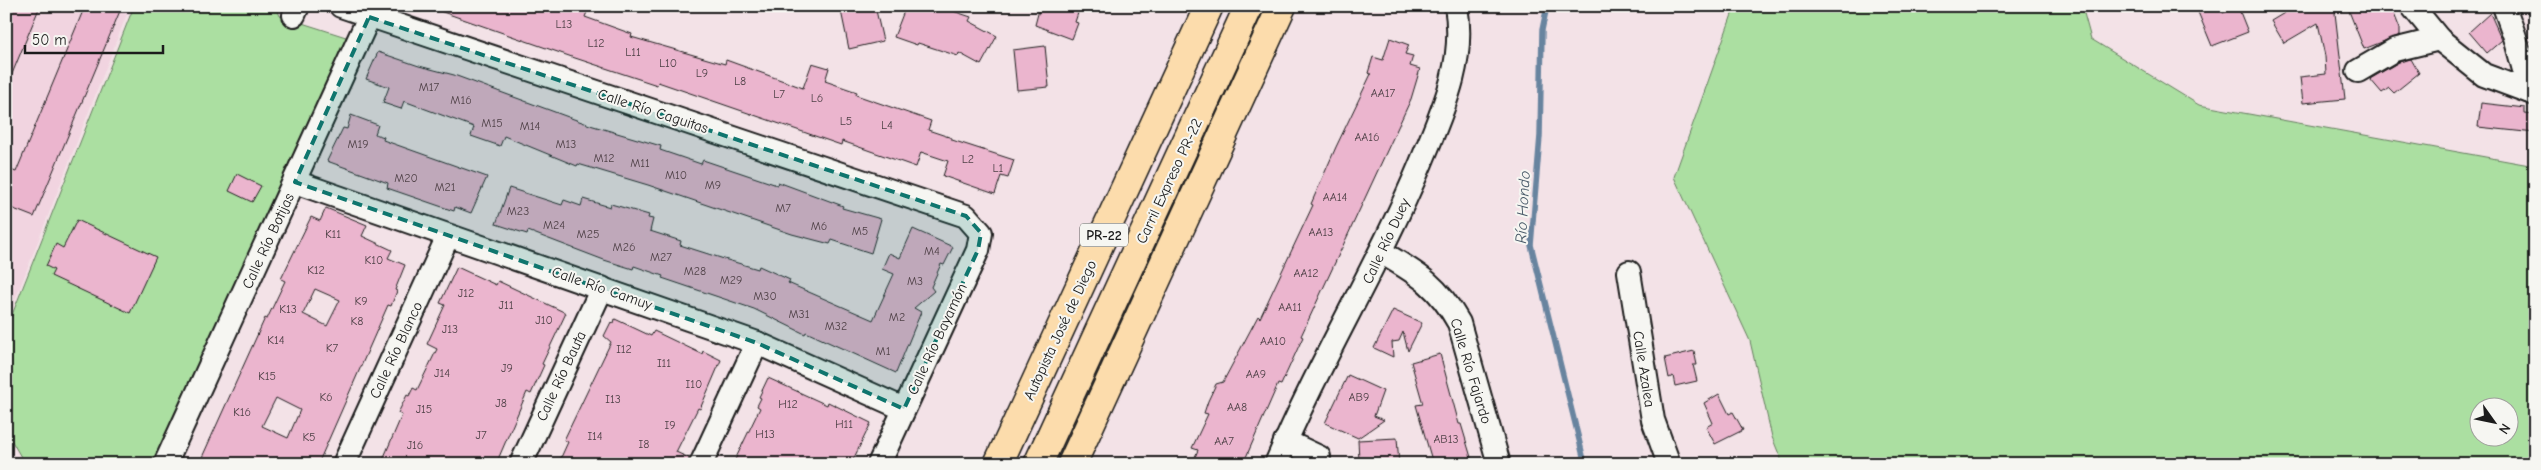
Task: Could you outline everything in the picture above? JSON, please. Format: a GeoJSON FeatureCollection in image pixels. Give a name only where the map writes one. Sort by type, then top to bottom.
{"type":"FeatureCollection","features":[{"type":"Feature","properties":{"kind":"highway","name":"Autopista José de Diego"},"geometry":{"type":"LineString","coordinates":[[998,464],[1209,6]]}},
{"type":"Feature","properties":{"kind":"highway","name":"Carril Expreso PR-22"},"geometry":{"type":"LineString","coordinates":[[1038,464],[1249,6]]}},
{"type":"Feature","properties":{"kind":"highway"},"geometry":{"type":"LineString","coordinates":[[1072,464],[1282,6]]}},
{"type":"Feature","properties":{"kind":"street","name":"Calle Río Caguitas"},"geometry":{"type":"LineString","coordinates":[[341,6],[369,17],[966,216]]}},
{"type":"Feature","properties":{"kind":"street","name":"Calle Río Duey"},"geometry":{"type":"LineString","coordinates":[[1276,464],[1285,441],[1381,252],[1450,93],[1458,55],[1456,6]]}},
{"type":"Feature","properties":{"kind":"street"},"geometry":{"type":"LineString","coordinates":[[2412,6],[2438,39],[2484,75],[2532,93]]}},
{"type":"Feature","properties":{"kind":"street"},"geometry":{"type":"LineString","coordinates":[[2504,6],[2516,37],[2532,93]]}},
{"type":"Feature","properties":{"kind":"street","name":"Calle Río Botijas"},"geometry":{"type":"LineString","coordinates":[[165,464],[369,17]]}},
{"type":"Feature","properties":{"kind":"street"},"geometry":{"type":"LineString","coordinates":[[2358,71],[2394,50],[2438,39]]}},
{"type":"Feature","properties":{"kind":"street","name":"Calle Río Camuy"},"geometry":{"type":"LineString","coordinates":[[295,182],[757,343],[904,409]]}},
{"type":"Feature","properties":{"kind":"street","name":"Calle Río Bayamón"},"geometry":{"type":"LineString","coordinates":[[879,464],[978,250],[981,233],[966,216]]}},
{"type":"Feature","properties":{"kind":"street","name":"Calle Río Blanco"},"geometry":{"type":"LineString","coordinates":[[344,464],[448,236]]}},
{"type":"Feature","properties":{"kind":"street","name":"Calle Río Fajardo"},"geometry":{"type":"LineString","coordinates":[[1381,252],[1424,277],[1448,304],[1459,323],[1498,464]]}},
{"type":"Feature","properties":{"kind":"street","name":"Calle Azalea"},"geometry":{"type":"LineString","coordinates":[[1628,272],[1653,420],[1668,464]]}},
{"type":"Feature","properties":{"kind":"street","name":"Calle Río Bauta"},"geometry":{"type":"LineString","coordinates":[[521,464],[602,288]]}},
{"type":"Feature","properties":{"kind":"street"},"geometry":{"type":"LineString","coordinates":[[701,464],[757,343]]}},
{"type":"Feature","properties":{"kind":"street"},"geometry":{"type":"LineString","coordinates":[[1285,441],[1320,457]]}},
{"type":"Feature","properties":{"kind":"highlighted area"},"geometry":{"type":"Polygon","coordinates":[[[369,17],[966,216],[981,233],[978,250],[904,409],[757,343],[295,182],[369,17]]]}},
{"type":"Feature","properties":{"kind":"shaded area"},"geometry":{"type":"Polygon","coordinates":[[[6,6],[130,6],[6,323],[6,6]]]}},
{"type":"Feature","properties":{"kind":"green space"},"geometry":{"type":"Polygon","coordinates":[[[134,6],[276,6],[280,16],[349,38],[153,464],[25,464],[6,431],[6,330],[134,6]]]}},
{"type":"Feature","properties":{"kind":"green space"},"geometry":{"type":"Polygon","coordinates":[[[1735,6],[2082,6],[2091,39],[2199,105],[2535,166],[2535,464],[2243,464],[2237,460],[2198,464],[1783,464],[1772,437],[1750,341],[1674,177],[1735,6]]]}},
{"type":"Feature","properties":{"kind":"building"},"geometry":{"type":"Polygon","coordinates":[[[6,6],[40,6],[7,86],[6,86],[6,6]]]}},
{"type":"Feature","properties":{"kind":"building"},"geometry":{"type":"Polygon","coordinates":[[[85,6],[122,6],[34,217],[6,206],[6,168],[16,172],[85,6]]]}},
{"type":"Feature","properties":{"kind":"building"},"geometry":{"type":"Polygon","coordinates":[[[435,6],[569,6],[587,12],[585,17],[632,34],[631,37],[725,64],[726,60],[803,88],[812,63],[829,68],[825,81],[857,92],[856,95],[931,121],[928,130],[952,138],[952,140],[1014,160],[1008,178],[1001,176],[995,194],[943,176],[948,161],[921,152],[916,167],[842,141],[841,145],[658,82],[657,85],[572,57],[434,9],[435,6]]]}},
{"type":"Feature","properties":{"kind":"building"},"geometry":{"type":"Polygon","coordinates":[[[840,6],[875,6],[883,41],[849,49],[840,6]]]}},
{"type":"Feature","properties":{"kind":"building"},"geometry":{"type":"Polygon","coordinates":[[[906,6],[938,6],[971,17],[969,21],[997,36],[981,65],[959,53],[958,56],[918,43],[917,45],[894,37],[906,6]]]}},
{"type":"Feature","properties":{"kind":"building"},"geometry":{"type":"Polygon","coordinates":[[[1040,6],[1060,6],[1078,13],[1075,22],[1078,23],[1072,39],[1035,25],[1040,6]]]}},
{"type":"Feature","properties":{"kind":"building"},"geometry":{"type":"Polygon","coordinates":[[[2213,6],[2220,6],[2223,13],[2238,7],[2248,32],[2212,46],[2198,12],[2213,6]]]}},
{"type":"Feature","properties":{"kind":"building"},"geometry":{"type":"Polygon","coordinates":[[[2296,6],[2345,6],[2335,13],[2345,99],[2303,103],[2300,77],[2326,74],[2325,56],[2318,23],[2284,43],[2271,21],[2296,6]]]}},
{"type":"Feature","properties":{"kind":"building"},"geometry":{"type":"Polygon","coordinates":[[[2347,6],[2391,6],[2400,29],[2400,35],[2364,49],[2347,6]]]}},
{"type":"Feature","properties":{"kind":"building"},"geometry":{"type":"Polygon","coordinates":[[[2490,13],[2502,40],[2487,53],[2469,32],[2490,13]]]}},
{"type":"Feature","properties":{"kind":"building"},"geometry":{"type":"Polygon","coordinates":[[[1390,38],[1409,45],[1405,54],[1413,56],[1410,66],[1420,69],[1411,99],[1301,336],[1303,337],[1281,385],[1278,384],[1243,464],[1192,464],[1198,450],[1192,448],[1208,414],[1204,413],[1208,401],[1216,384],[1223,382],[1258,316],[1260,318],[1313,205],[1311,204],[1336,147],[1371,74],[1368,73],[1373,57],[1383,60],[1390,38]]]}},
{"type":"Feature","properties":{"kind":"building"},"geometry":{"type":"Polygon","coordinates":[[[1045,46],[1049,87],[1017,90],[1013,50],[1045,46]]]}},
{"type":"Feature","properties":{"kind":"building"},"geometry":{"type":"Polygon","coordinates":[[[378,52],[419,66],[454,75],[590,125],[661,146],[660,150],[701,164],[703,160],[777,185],[778,182],[843,206],[842,208],[881,219],[871,253],[832,240],[830,244],[792,234],[648,185],[578,164],[577,166],[504,136],[500,146],[471,136],[474,127],[404,101],[401,109],[383,103],[389,87],[366,79],[378,52]]]}},
{"type":"Feature","properties":{"kind":"building"},"geometry":{"type":"Polygon","coordinates":[[[2411,59],[2419,73],[2394,93],[2389,88],[2382,93],[2370,79],[2399,62],[2411,59]]]}},
{"type":"Feature","properties":{"kind":"building"},"geometry":{"type":"Polygon","coordinates":[[[2481,103],[2525,108],[2525,114],[2535,115],[2535,133],[2478,127],[2481,103]]]}},
{"type":"Feature","properties":{"kind":"building"},"geometry":{"type":"Polygon","coordinates":[[[351,115],[378,125],[375,134],[384,137],[383,140],[487,177],[471,213],[455,207],[454,211],[387,188],[388,183],[327,161],[343,128],[347,129],[351,115]]]}},
{"type":"Feature","properties":{"kind":"building"},"geometry":{"type":"Polygon","coordinates":[[[237,174],[261,186],[252,202],[229,191],[237,174]]]}},
{"type":"Feature","properties":{"kind":"building"},"geometry":{"type":"Polygon","coordinates":[[[509,188],[562,205],[564,200],[581,206],[583,199],[610,207],[611,204],[649,215],[648,218],[653,219],[650,231],[681,241],[680,245],[758,269],[759,266],[790,280],[788,283],[873,320],[894,274],[882,269],[889,253],[900,258],[913,229],[953,247],[944,265],[941,264],[931,287],[934,291],[914,308],[921,312],[896,373],[806,332],[805,334],[754,309],[662,278],[663,276],[634,266],[633,269],[604,260],[528,231],[527,234],[496,224],[509,188]]]}},
{"type":"Feature","properties":{"kind":"building"},"geometry":{"type":"Polygon","coordinates":[[[326,208],[367,225],[362,236],[392,250],[388,258],[405,265],[391,306],[388,305],[318,464],[199,464],[265,318],[267,319],[285,281],[281,279],[311,217],[320,221],[326,208]],[[315,289],[303,314],[327,326],[340,300],[315,289]],[[276,398],[262,426],[288,438],[300,410],[276,398]]]}},
{"type":"Feature","properties":{"kind":"building"},"geometry":{"type":"Polygon","coordinates":[[[77,220],[156,257],[130,313],[51,276],[54,270],[46,266],[56,244],[63,248],[77,220]]]}},
{"type":"Feature","properties":{"kind":"building"},"geometry":{"type":"Polygon","coordinates":[[[457,267],[496,285],[498,281],[566,313],[542,364],[544,365],[531,394],[527,392],[496,464],[381,464],[402,415],[398,413],[407,395],[409,396],[413,388],[417,390],[437,349],[427,344],[445,305],[440,303],[457,267]]]}},
{"type":"Feature","properties":{"kind":"building"},"geometry":{"type":"Polygon","coordinates":[[[1393,310],[1422,323],[1408,351],[1403,332],[1399,341],[1392,342],[1393,357],[1374,348],[1393,310]]]}},
{"type":"Feature","properties":{"kind":"building"},"geometry":{"type":"Polygon","coordinates":[[[615,319],[651,336],[654,331],[702,354],[703,351],[721,360],[700,409],[698,408],[676,452],[689,458],[688,464],[558,464],[568,442],[564,440],[611,342],[604,336],[611,322],[614,323],[615,319]]]}},
{"type":"Feature","properties":{"kind":"building"},"geometry":{"type":"Polygon","coordinates":[[[1694,351],[1697,365],[1693,365],[1697,381],[1675,386],[1673,376],[1669,378],[1665,358],[1694,351]]]}},
{"type":"Feature","properties":{"kind":"building"},"geometry":{"type":"Polygon","coordinates":[[[1440,354],[1459,424],[1461,424],[1473,464],[1433,464],[1416,405],[1423,404],[1411,362],[1440,354]]]}},
{"type":"Feature","properties":{"kind":"building"},"geometry":{"type":"Polygon","coordinates":[[[1348,375],[1383,391],[1374,416],[1384,420],[1358,438],[1325,423],[1348,375]]]}},
{"type":"Feature","properties":{"kind":"building"},"geometry":{"type":"Polygon","coordinates":[[[768,378],[827,405],[828,402],[871,423],[851,464],[733,464],[760,408],[757,406],[761,398],[759,397],[768,378]]]}},
{"type":"Feature","properties":{"kind":"building"},"geometry":{"type":"Polygon","coordinates":[[[1719,394],[1729,414],[1733,412],[1743,430],[1715,444],[1706,427],[1713,423],[1704,403],[1719,394]]]}},
{"type":"Feature","properties":{"kind":"building"},"geometry":{"type":"Polygon","coordinates":[[[1397,438],[1399,464],[1361,464],[1359,461],[1358,440],[1397,438]]]}},
{"type":"Feature","properties":{"kind":"waterway","name":"Río Hondo"},"geometry":{"type":"LineString","coordinates":[[1547,6],[1542,30],[1540,136],[1531,245],[1585,464]]}}]}
